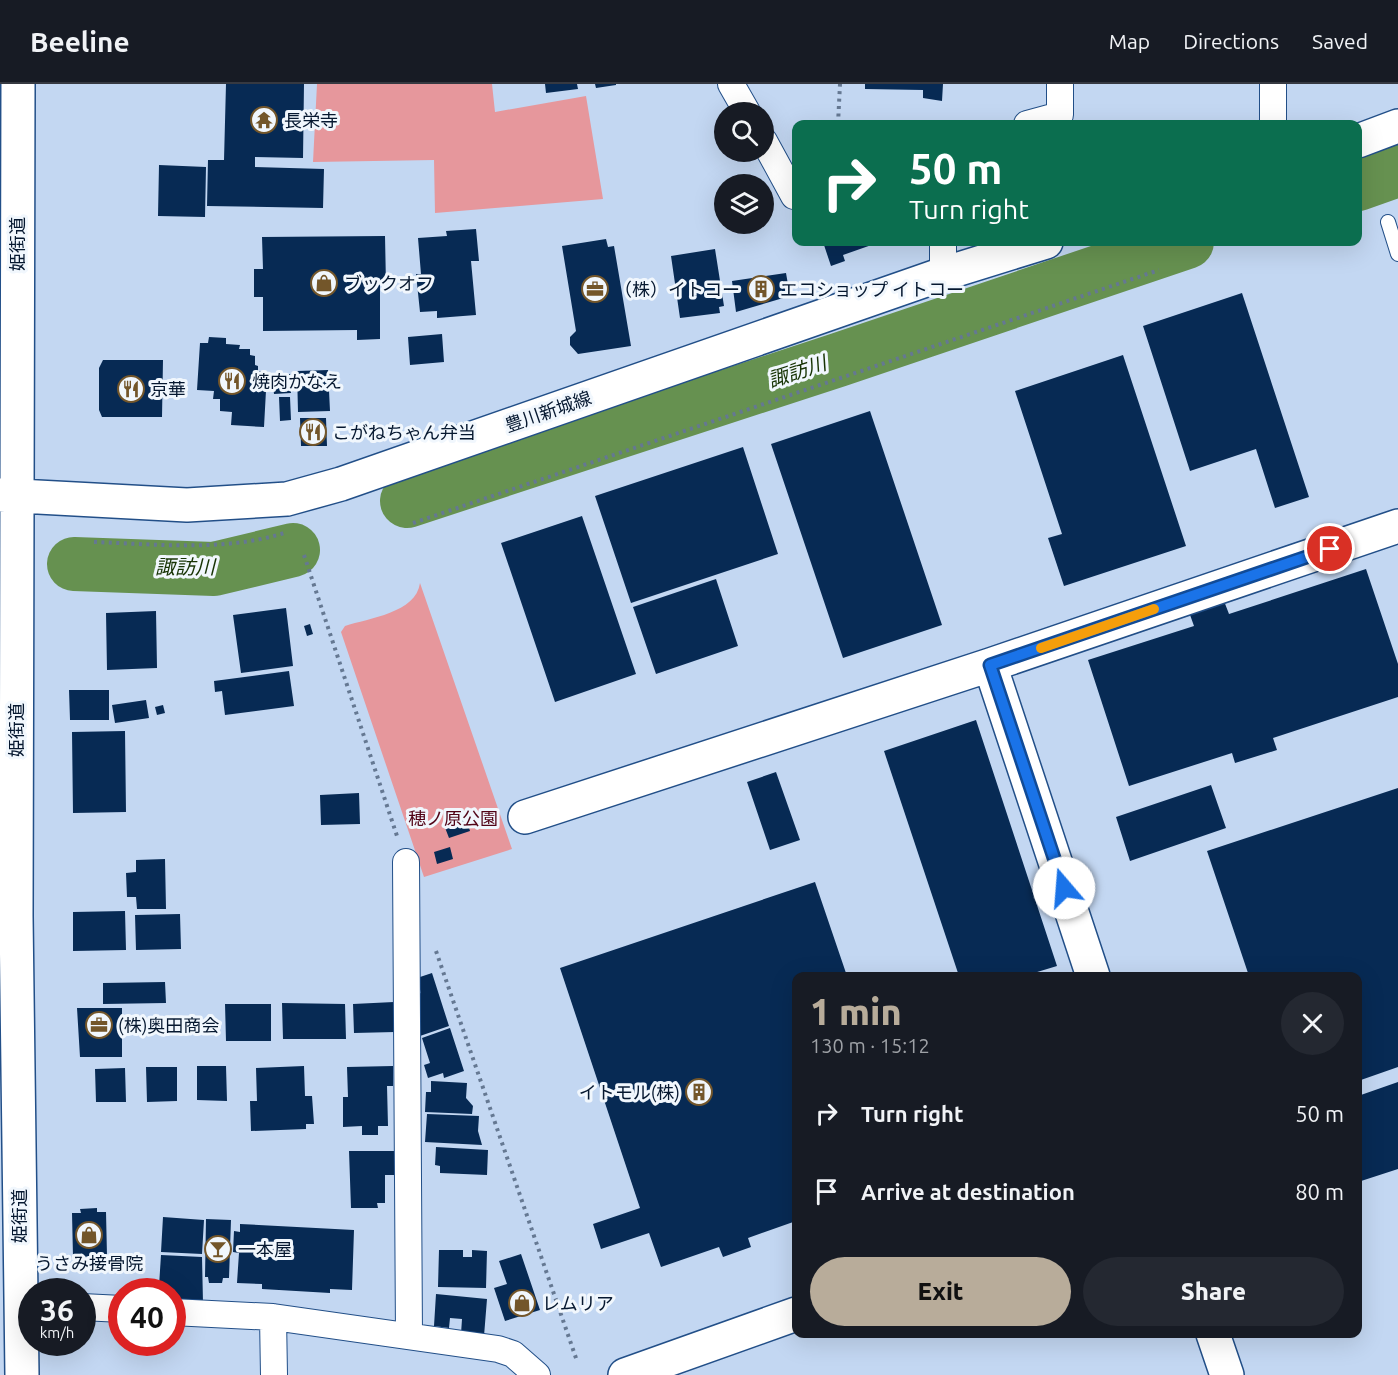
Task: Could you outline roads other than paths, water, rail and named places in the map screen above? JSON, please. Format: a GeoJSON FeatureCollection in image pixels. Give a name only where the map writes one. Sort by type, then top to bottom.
{"type":"FeatureCollection","features":[{"type":"Feature","properties":{"kind":"main road","name":"姫街道"},"geometry":{"type":"LineString","coordinates":[[18,84],[8,495],[10,1247],[18,1278]]}},
{"type":"Feature","properties":{"kind":"main road"},"geometry":{"type":"LineString","coordinates":[[1362,140],[1398,126]]}},
{"type":"Feature","properties":{"kind":"main road","name":"豊川新城線"},"geometry":{"type":"LineString","coordinates":[[8,495],[187,505],[288,499],[341,484],[943,274],[1033,246]]}},
{"type":"Feature","properties":{"kind":"main road"},"geometry":{"type":"LineString","coordinates":[[525,817],[990,665],[1398,526]]}},
{"type":"Feature","properties":{"kind":"main road"},"geometry":{"type":"LineString","coordinates":[[990,665],[1092,972]]}},
{"type":"Feature","properties":{"kind":"main road"},"geometry":{"type":"LineString","coordinates":[[626,1375],[792,1315]]}},
{"type":"Feature","properties":{"kind":"main road"},"geometry":{"type":"LineString","coordinates":[[1214,1338],[1227,1375]]}},
{"type":"Feature","properties":{"kind":"main road","name":"姫街道"},"geometry":{"type":"LineString","coordinates":[[22,1375],[23,1356]]}},
{"type":"Feature","properties":{"kind":"street"},"geometry":{"type":"LineString","coordinates":[[732,84],[742,102]]}},
{"type":"Feature","properties":{"kind":"street"},"geometry":{"type":"LineString","coordinates":[[1042,120],[1060,115],[1060,84]]}},
{"type":"Feature","properties":{"kind":"street"},"geometry":{"type":"LineString","coordinates":[[1273,84],[1273,120]]}},
{"type":"Feature","properties":{"kind":"street"},"geometry":{"type":"LineString","coordinates":[[774,159],[792,192]]}},
{"type":"Feature","properties":{"kind":"street"},"geometry":{"type":"LineString","coordinates":[[943,274],[944,246]]}},
{"type":"Feature","properties":{"kind":"street"},"geometry":{"type":"LineString","coordinates":[[406,862],[409,1336]]}},
{"type":"Feature","properties":{"kind":"street"},"geometry":{"type":"LineString","coordinates":[[186,1313],[273,1317],[498,1349],[513,1354],[537,1375]]}},
{"type":"Feature","properties":{"kind":"street"},"geometry":{"type":"LineString","coordinates":[[273,1317],[274,1375]]}},
{"type":"Feature","properties":{"kind":"lane"},"geometry":{"type":"LineString","coordinates":[[1388,222],[1398,254]]}},
{"type":"Feature","properties":{"kind":"waterway","name":"諏訪川"},"geometry":{"type":"LineString","coordinates":[[1362,183],[1398,170]]}},
{"type":"Feature","properties":{"kind":"waterway","name":"諏訪川"},"geometry":{"type":"LineString","coordinates":[[407,501],[838,360],[1175,246]]}},
{"type":"Feature","properties":{"kind":"waterway","name":"諏訪川"},"geometry":{"type":"LineString","coordinates":[[74,564],[214,569],[293,550]]}},
{"type":"Feature","properties":{"kind":"place","name":"長栄寺"},"geometry":{"type":"Point","coordinates":[264,120]}},
{"type":"Feature","properties":{"kind":"place","name":"ブックオフ"},"geometry":{"type":"Point","coordinates":[324,283]}},
{"type":"Feature","properties":{"kind":"place","name":"（株）イトコー"},"geometry":{"type":"Point","coordinates":[595,289]}},
{"type":"Feature","properties":{"kind":"place","name":"エコショップ イトコー"},"geometry":{"type":"Point","coordinates":[761,289]}},
{"type":"Feature","properties":{"kind":"place","name":"焼肉かなえ"},"geometry":{"type":"Point","coordinates":[232,381]}},
{"type":"Feature","properties":{"kind":"place","name":"京華"},"geometry":{"type":"Point","coordinates":[131,389]}},
{"type":"Feature","properties":{"kind":"place","name":"こがねちゃん弁当"},"geometry":{"type":"Point","coordinates":[313,432]}},
{"type":"Feature","properties":{"kind":"place","name":"(株)奥田商会"},"geometry":{"type":"Point","coordinates":[99,1025]}},
{"type":"Feature","properties":{"kind":"place","name":"イトモル(株)"},"geometry":{"type":"Point","coordinates":[699,1092]}},
{"type":"Feature","properties":{"kind":"place","name":"うさみ接骨院"},"geometry":{"type":"Point","coordinates":[89,1235]}},
{"type":"Feature","properties":{"kind":"place","name":"一本屋"},"geometry":{"type":"Point","coordinates":[218,1249]}},
{"type":"Feature","properties":{"kind":"place","name":"レムリア"},"geometry":{"type":"Point","coordinates":[522,1303]}},
{"type":"Feature","properties":{"kind":"park label","name":"穂ノ原公園"},"geometry":{"type":"Point","coordinates":[453,818]}}]}
